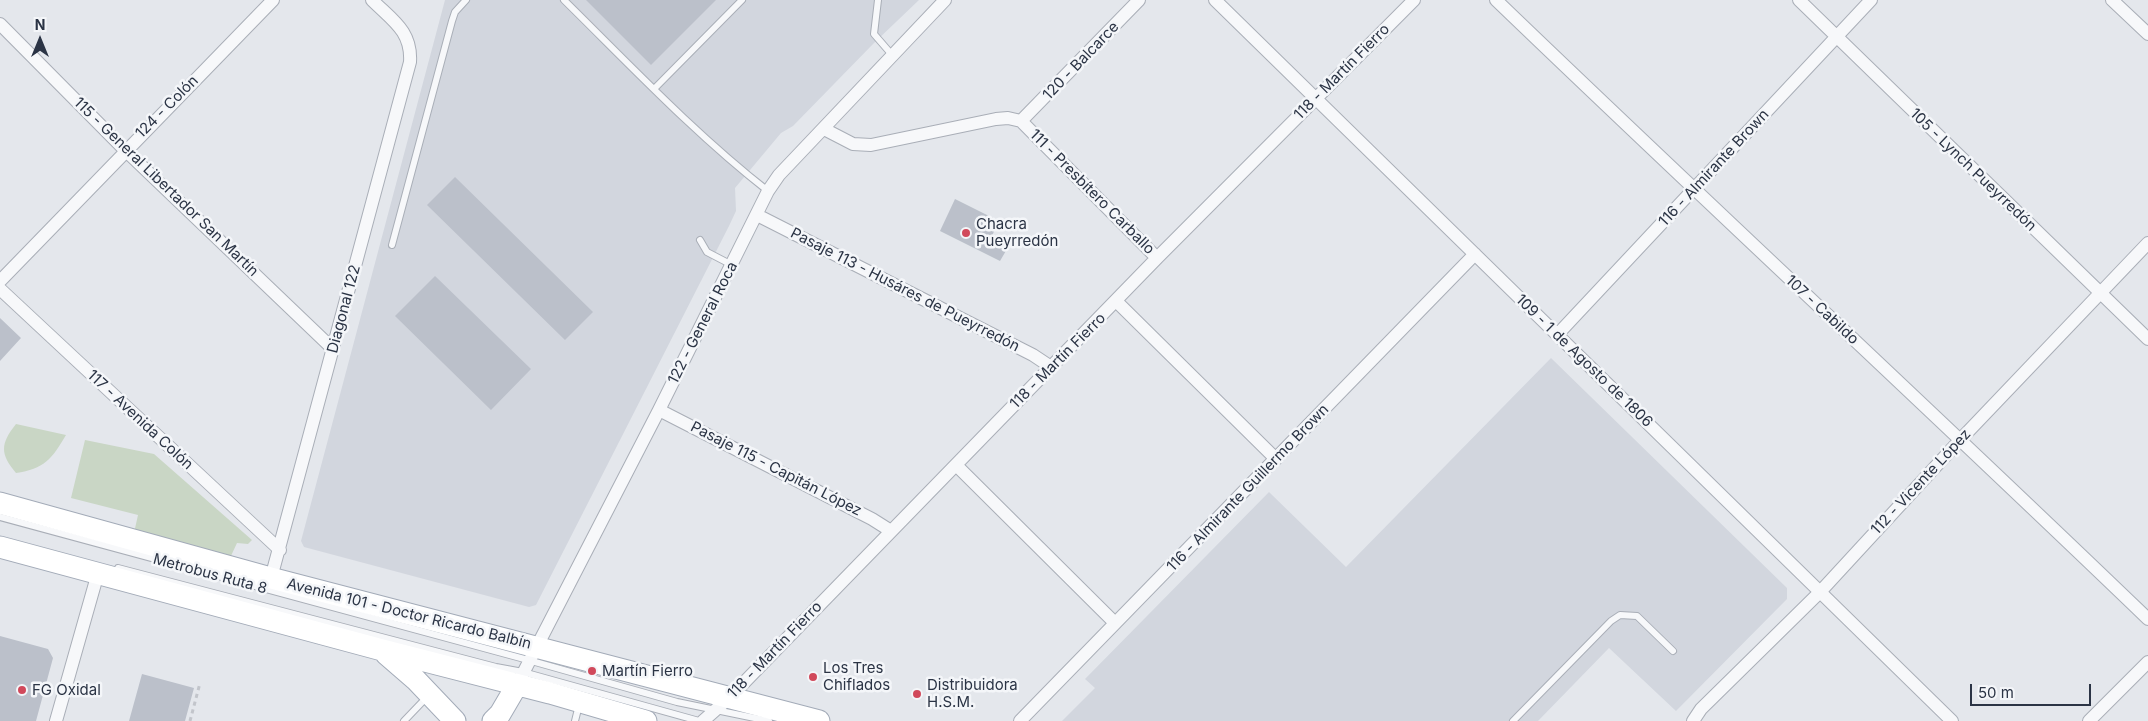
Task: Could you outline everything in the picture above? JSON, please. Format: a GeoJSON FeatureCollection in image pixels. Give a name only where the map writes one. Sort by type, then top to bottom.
{"type":"FeatureCollection","features":[{"type":"Feature","properties":{"kind":"main road","name":"Avenida 101 - Doctor Ricardo Balbín"},"geometry":{"type":"LineString","coordinates":[[0,503],[533,653],[722,704],[819,721]]}},
{"type":"Feature","properties":{"kind":"main road"},"geometry":{"type":"LineString","coordinates":[[0,547],[106,570],[382,650],[520,678],[578,711],[646,721]]}},
{"type":"Feature","properties":{"kind":"main road"},"geometry":{"type":"LineString","coordinates":[[382,650],[430,694],[455,721]]}},
{"type":"Feature","properties":{"kind":"main road"},"geometry":{"type":"LineString","coordinates":[[493,721],[510,699],[520,678]]}},
{"type":"Feature","properties":{"kind":"street","name":"124 - Colón"},"geometry":{"type":"LineString","coordinates":[[0,281],[125,150],[273,0]]}},
{"type":"Feature","properties":{"kind":"street","name":"Diagonal 122"},"geometry":{"type":"LineString","coordinates":[[271,578],[410,62],[408,39],[402,29],[372,0]]}},
{"type":"Feature","properties":{"kind":"street","name":"122 - General Roca"},"geometry":{"type":"LineString","coordinates":[[520,678],[660,410],[768,191],[779,175],[945,0]]}},
{"type":"Feature","properties":{"kind":"street","name":"120 - Balcarce"},"geometry":{"type":"LineString","coordinates":[[1021,121],[1139,0]]}},
{"type":"Feature","properties":{"kind":"street","name":"109 - 1 de Agosto de 1806"},"geometry":{"type":"LineString","coordinates":[[1215,0],[1952,721]]}},
{"type":"Feature","properties":{"kind":"street","name":"118 - Martín Fierro"},"geometry":{"type":"LineString","coordinates":[[701,721],[722,704],[1117,302],[1157,258],[1414,0]]}},
{"type":"Feature","properties":{"kind":"street","name":"107 - Cabildo"},"geometry":{"type":"LineString","coordinates":[[1496,0],[1693,190],[1961,439],[2148,619]]}},
{"type":"Feature","properties":{"kind":"street","name":"105 - Lynch Pueyrredón"},"geometry":{"type":"LineString","coordinates":[[1799,0],[2148,339]]}},
{"type":"Feature","properties":{"kind":"street","name":"116 - Almirante Brown"},"geometry":{"type":"LineString","coordinates":[[1557,335],[1871,0]]}},
{"type":"Feature","properties":{"kind":"street"},"geometry":{"type":"LineString","coordinates":[[2112,0],[2148,34]]}},
{"type":"Feature","properties":{"kind":"street","name":"115 - General Libertador San Martín"},"geometry":{"type":"LineString","coordinates":[[0,24],[125,150],[333,349]]}},
{"type":"Feature","properties":{"kind":"street","name":"111 - Presbítero Carballo"},"geometry":{"type":"LineString","coordinates":[[824,129],[853,144],[871,145],[996,119],[1008,118],[1021,121],[1157,258]]}},
{"type":"Feature","properties":{"kind":"street","name":"Pasaje 113 - Husáres de Pueyrredón"},"geometry":{"type":"LineString","coordinates":[[756,214],[1033,354],[1051,368]]}},
{"type":"Feature","properties":{"kind":"street","name":"112 - Vicente López"},"geometry":{"type":"LineString","coordinates":[[1694,721],[1701,709],[1820,592],[1961,439],[2148,243]]}},
{"type":"Feature","properties":{"kind":"street","name":"116 - Almirante Guillermo Brown"},"geometry":{"type":"LineString","coordinates":[[1020,721],[1475,254]]}},
{"type":"Feature","properties":{"kind":"street","name":"117 - Avenida Colón"},"geometry":{"type":"LineString","coordinates":[[0,289],[280,550]]}},
{"type":"Feature","properties":{"kind":"street"},"geometry":{"type":"LineString","coordinates":[[1117,302],[1276,459]]}},
{"type":"Feature","properties":{"kind":"street","name":"Pasaje 115 - Capitán López"},"geometry":{"type":"LineString","coordinates":[[660,410],[872,519],[891,531]]}},
{"type":"Feature","properties":{"kind":"street"},"geometry":{"type":"LineString","coordinates":[[956,465],[1115,623]]}},
{"type":"Feature","properties":{"kind":"street"},"geometry":{"type":"LineString","coordinates":[[56,721],[106,570]]}},
{"type":"Feature","properties":{"kind":"street"},"geometry":{"type":"LineString","coordinates":[[2089,721],[2148,662]]}},
{"type":"Feature","properties":{"kind":"lane"},"geometry":{"type":"LineString","coordinates":[[392,245],[452,21],[455,12],[466,0]]}},
{"type":"Feature","properties":{"kind":"lane"},"geometry":{"type":"LineString","coordinates":[[564,0],[654,89],[738,167],[768,191]]}},
{"type":"Feature","properties":{"kind":"lane"},"geometry":{"type":"LineString","coordinates":[[654,89],[742,0]]}},
{"type":"Feature","properties":{"kind":"lane"},"geometry":{"type":"LineString","coordinates":[[878,0],[874,34],[893,56]]}},
{"type":"Feature","properties":{"kind":"lane"},"geometry":{"type":"LineString","coordinates":[[700,240],[707,252],[732,265]]}},
{"type":"Feature","properties":{"kind":"lane","name":"Metrobus Ruta 8"},"geometry":{"type":"LineString","coordinates":[[0,517],[533,653]]}},
{"type":"Feature","properties":{"kind":"lane","name":"Metrobus Ruta 8"},"geometry":{"type":"LineString","coordinates":[[106,570],[496,667],[520,678],[701,721]]}},
{"type":"Feature","properties":{"kind":"lane"},"geometry":{"type":"LineString","coordinates":[[1513,721],[1620,614],[1637,616],[1673,651]]}},
{"type":"Feature","properties":{"kind":"lane"},"geometry":{"type":"LineString","coordinates":[[404,721],[430,694]]}},
{"type":"Feature","properties":{"kind":"lane"},"geometry":{"type":"LineString","coordinates":[[722,704],[769,721]]}},
{"type":"Feature","properties":{"kind":"path"},"geometry":{"type":"LineString","coordinates":[[190,721],[200,683]]}},
{"type":"Feature","properties":{"kind":"shaded area"},"geometry":{"type":"Polygon","coordinates":[[[445,0],[919,0],[793,126],[781,133],[735,188],[736,211],[729,226],[536,605],[529,607],[304,547],[301,541],[445,0]]]}},
{"type":"Feature","properties":{"kind":"shaded area"},"geometry":{"type":"Polygon","coordinates":[[[1551,358],[1787,588],[1787,599],[1676,711],[1609,648],[1538,721],[1062,721],[1095,688],[1085,679],[1269,492],[1346,567],[1551,358]]]}},
{"type":"Feature","properties":{"kind":"green space"},"geometry":{"type":"Polygon","coordinates":[[[16,424],[66,435],[46,462],[34,469],[16,473],[7,460],[4,449],[7,437],[16,424]]]}},
{"type":"Feature","properties":{"kind":"green space"},"geometry":{"type":"Polygon","coordinates":[[[85,440],[154,454],[252,540],[248,544],[237,543],[230,558],[134,533],[138,515],[71,498],[85,440]]]}},
{"type":"Feature","properties":{"kind":"building"},"geometry":{"type":"Polygon","coordinates":[[[586,0],[716,0],[651,65],[586,0]]]}},
{"type":"Feature","properties":{"kind":"building"},"geometry":{"type":"Polygon","coordinates":[[[455,177],[593,312],[565,340],[427,205],[455,177]]]}},
{"type":"Feature","properties":{"kind":"building"},"geometry":{"type":"Polygon","coordinates":[[[955,199],[999,221],[990,240],[1007,249],[1000,261],[940,231],[955,199]]]}},
{"type":"Feature","properties":{"kind":"building"},"geometry":{"type":"Polygon","coordinates":[[[435,276],[531,369],[491,410],[395,316],[435,276]]]}},
{"type":"Feature","properties":{"kind":"building"},"geometry":{"type":"Polygon","coordinates":[[[0,318],[21,338],[0,361],[0,318]]]}},
{"type":"Feature","properties":{"kind":"building","name":"FG Oxidal"},"geometry":{"type":"Polygon","coordinates":[[[0,636],[48,649],[53,658],[36,721],[0,721],[0,636]]]}},
{"type":"Feature","properties":{"kind":"building"},"geometry":{"type":"Polygon","coordinates":[[[142,674],[194,688],[185,721],[129,721],[142,674]]]}},
{"type":"Feature","properties":{"kind":"place","name":"Chacra Pueyrredón"},"geometry":{"type":"Point","coordinates":[966,233]}},
{"type":"Feature","properties":{"kind":"place","name":"Martín Fierro"},"geometry":{"type":"Point","coordinates":[592,671]}},
{"type":"Feature","properties":{"kind":"place","name":"Los Tres Chiflados"},"geometry":{"type":"Point","coordinates":[813,677]}},
{"type":"Feature","properties":{"kind":"place","name":"FG Oxidal"},"geometry":{"type":"Point","coordinates":[22,690]}},
{"type":"Feature","properties":{"kind":"place","name":"Distribuidora H.S.M."},"geometry":{"type":"Point","coordinates":[917,694]}}]}
